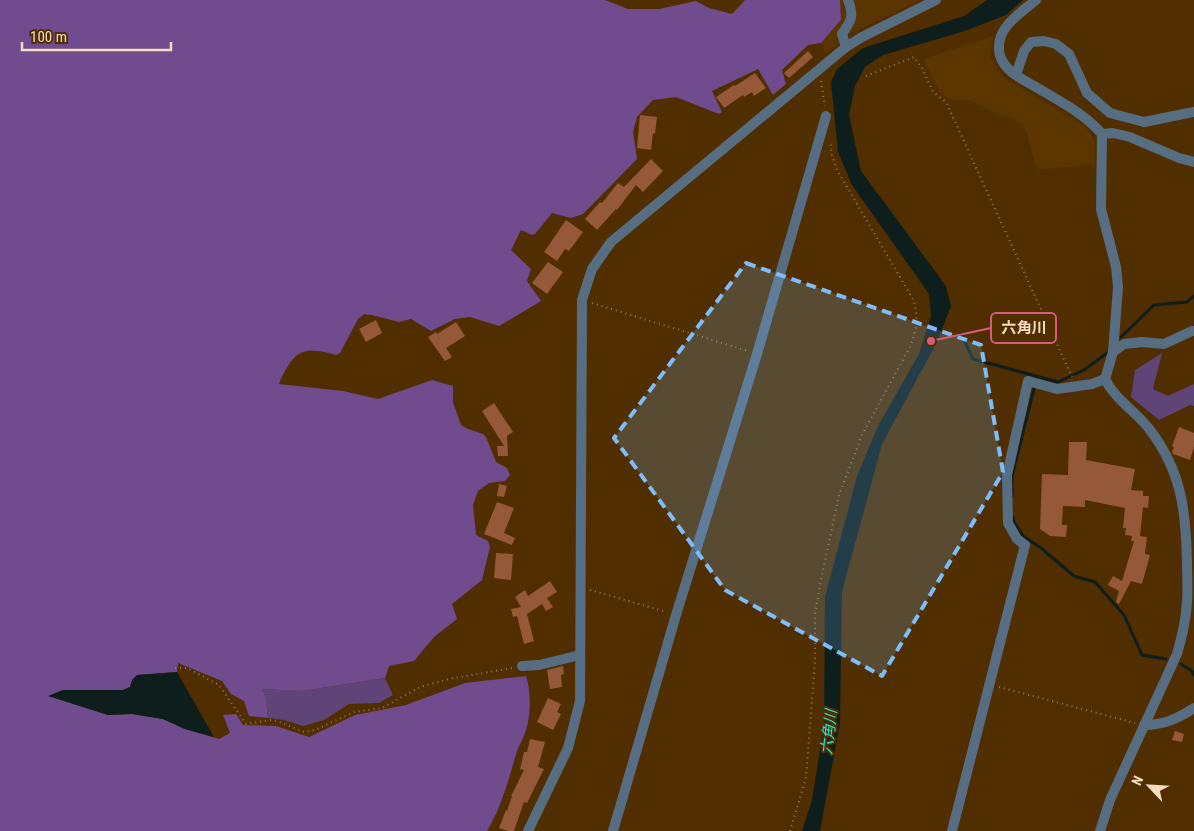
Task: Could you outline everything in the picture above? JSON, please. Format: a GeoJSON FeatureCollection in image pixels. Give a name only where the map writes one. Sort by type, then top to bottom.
{"type":"FeatureCollection","features":[{"type":"Feature","properties":{"kind":"street"},"geometry":{"type":"LineString","coordinates":[[846,47],[842,34],[849,24],[853,12],[848,0]]}},
{"type":"Feature","properties":{"kind":"street"},"geometry":{"type":"LineString","coordinates":[[528,831],[568,748],[580,701],[582,300],[592,269],[611,242],[819,68],[846,47],[936,0]]}},
{"type":"Feature","properties":{"kind":"street"},"geometry":{"type":"LineString","coordinates":[[1036,0],[1010,22],[1001,36],[999,50],[1003,62],[1016,76],[1076,111],[1093,124],[1102,134],[1101,209],[1116,267],[1118,287],[1113,352],[1105,379],[1111,390],[1149,428],[1167,454],[1181,493],[1186,532],[1187,600],[1177,654],[1110,800],[1100,831]]}},
{"type":"Feature","properties":{"kind":"street"},"geometry":{"type":"LineString","coordinates":[[1016,76],[1024,51],[1031,42],[1056,44],[1069,54],[1087,93],[1110,113],[1144,122],[1194,112]]}},
{"type":"Feature","properties":{"kind":"street"},"geometry":{"type":"LineString","coordinates":[[613,831],[676,615],[757,354],[826,116]]}},
{"type":"Feature","properties":{"kind":"street"},"geometry":{"type":"LineString","coordinates":[[1102,134],[1113,133],[1130,137],[1179,158],[1194,162]]}},
{"type":"Feature","properties":{"kind":"street"},"geometry":{"type":"LineString","coordinates":[[1113,352],[1124,344],[1142,342],[1164,344],[1194,331]]}},
{"type":"Feature","properties":{"kind":"street"},"geometry":{"type":"LineString","coordinates":[[952,831],[1025,545],[1017,539],[1008,523],[1007,475],[1028,381],[1057,389],[1092,384],[1105,379]]}},
{"type":"Feature","properties":{"kind":"street"},"geometry":{"type":"LineString","coordinates":[[522,666],[539,665],[580,655]]}},
{"type":"Feature","properties":{"kind":"street"},"geometry":{"type":"LineString","coordinates":[[1144,725],[1157,725],[1179,718],[1194,708]]}},
{"type":"Feature","properties":{"kind":"path"},"geometry":{"type":"LineString","coordinates":[[866,76],[914,57],[922,68],[933,92],[946,102],[1073,378]]}},
{"type":"Feature","properties":{"kind":"path"},"geometry":{"type":"LineString","coordinates":[[819,68],[826,116]]}},
{"type":"Feature","properties":{"kind":"path"},"geometry":{"type":"LineString","coordinates":[[790,831],[806,778],[815,660],[815,613],[839,496],[862,435],[911,346],[916,330],[917,316],[914,301],[837,170],[829,136]]}},
{"type":"Feature","properties":{"kind":"path"},"geometry":{"type":"LineString","coordinates":[[582,300],[757,354]]}},
{"type":"Feature","properties":{"kind":"path"},"geometry":{"type":"LineString","coordinates":[[581,587],[676,615]]}},
{"type":"Feature","properties":{"kind":"path"},"geometry":{"type":"LineString","coordinates":[[175,668],[186,668],[219,686],[246,724],[270,720],[304,732],[314,730],[354,712],[382,708],[420,687],[449,679],[522,666]]}},
{"type":"Feature","properties":{"kind":"path"},"geometry":{"type":"LineString","coordinates":[[990,685],[1144,725]]}},
{"type":"Feature","properties":{"kind":"highlighted area"},"geometry":{"type":"Polygon","coordinates":[[[746,263],[981,345],[1003,472],[882,676],[725,590],[614,438],[746,263]]]}},
{"type":"Feature","properties":{"kind":"shaded area"},"geometry":{"type":"Polygon","coordinates":[[[0,0],[605,0],[628,9],[659,9],[696,1],[709,8],[732,14],[745,0],[840,0],[841,20],[821,43],[808,45],[782,70],[786,84],[773,95],[758,69],[712,91],[722,112],[719,114],[676,97],[653,100],[637,117],[633,132],[637,159],[583,214],[571,218],[552,213],[535,234],[532,235],[521,230],[511,250],[531,269],[527,281],[541,301],[499,326],[470,317],[455,319],[431,331],[411,319],[399,322],[364,314],[358,319],[340,353],[336,355],[315,351],[303,352],[293,359],[287,368],[279,384],[343,391],[378,399],[432,380],[453,386],[453,402],[461,425],[483,434],[496,462],[507,468],[510,475],[505,481],[489,483],[478,491],[473,505],[476,535],[488,541],[490,547],[482,580],[452,604],[457,619],[434,637],[414,661],[389,666],[385,678],[302,691],[262,689],[266,698],[268,718],[249,716],[244,701],[231,694],[222,681],[178,663],[177,672],[137,675],[132,680],[130,687],[123,690],[63,690],[49,696],[108,715],[132,714],[163,719],[185,729],[219,739],[230,733],[223,715],[236,714],[243,725],[276,726],[309,737],[355,715],[406,705],[465,683],[526,676],[530,696],[528,724],[517,751],[501,802],[487,831],[0,831],[0,0]]]}},
{"type":"Feature","properties":{"kind":"shaded area"},"geometry":{"type":"Polygon","coordinates":[[[840,0],[920,0],[849,34],[826,54],[821,43],[841,20],[840,0]]]}},
{"type":"Feature","properties":{"kind":"shaded area"},"geometry":{"type":"Polygon","coordinates":[[[993,36],[990,57],[1003,77],[1086,127],[1095,142],[1095,164],[1037,170],[1024,125],[970,101],[954,100],[941,94],[923,59],[993,36]]]}},
{"type":"Feature","properties":{"kind":"shaded area"},"geometry":{"type":"Polygon","coordinates":[[[1162,353],[1153,389],[1168,396],[1194,384],[1194,406],[1190,405],[1159,420],[1131,397],[1135,370],[1162,353]]]}},
{"type":"Feature","properties":{"kind":"shaded area"},"geometry":{"type":"Polygon","coordinates":[[[385,678],[393,695],[379,703],[349,704],[324,720],[303,726],[284,720],[268,718],[266,698],[261,689],[302,691],[385,678]]]}},
{"type":"Feature","properties":{"kind":"water"},"geometry":{"type":"Polygon","coordinates":[[[987,0],[1023,0],[1006,15],[965,31],[883,55],[865,67],[855,86],[849,115],[861,171],[946,286],[951,306],[937,342],[882,444],[842,592],[840,723],[820,831],[802,831],[812,800],[824,725],[825,597],[857,476],[878,426],[919,354],[931,316],[929,294],[852,185],[838,152],[831,82],[837,69],[863,48],[964,16],[987,0]]]}},
{"type":"Feature","properties":{"kind":"water"},"geometry":{"type":"Polygon","coordinates":[[[177,672],[214,737],[185,729],[163,719],[132,714],[108,715],[48,696],[63,690],[123,690],[130,687],[132,680],[137,675],[177,672]]]}},
{"type":"Feature","properties":{"kind":"building"},"geometry":{"type":"Polygon","coordinates":[[[808,51],[813,57],[789,78],[784,73],[808,51]]]}},
{"type":"Feature","properties":{"kind":"building"},"geometry":{"type":"Polygon","coordinates":[[[755,73],[766,88],[754,96],[752,92],[744,97],[743,95],[724,108],[716,97],[755,73]]]}},
{"type":"Feature","properties":{"kind":"building"},"geometry":{"type":"Polygon","coordinates":[[[640,115],[657,117],[651,150],[637,148],[640,115]]]}},
{"type":"Feature","properties":{"kind":"building"},"geometry":{"type":"Polygon","coordinates":[[[651,159],[663,171],[643,192],[636,185],[617,210],[597,230],[585,219],[600,202],[602,203],[618,183],[624,187],[651,159]]]}},
{"type":"Feature","properties":{"kind":"building"},"geometry":{"type":"Polygon","coordinates":[[[566,220],[583,232],[569,251],[565,249],[557,261],[544,252],[566,220]]]}},
{"type":"Feature","properties":{"kind":"building"},"geometry":{"type":"Polygon","coordinates":[[[548,262],[563,272],[547,294],[532,283],[548,262]]]}},
{"type":"Feature","properties":{"kind":"building"},"geometry":{"type":"Polygon","coordinates":[[[376,320],[382,333],[366,342],[359,329],[376,320]]]}},
{"type":"Feature","properties":{"kind":"building"},"geometry":{"type":"Polygon","coordinates":[[[456,322],[465,336],[446,348],[452,357],[445,361],[428,337],[436,332],[437,334],[456,322]]]}},
{"type":"Feature","properties":{"kind":"building"},"geometry":{"type":"Polygon","coordinates":[[[494,403],[513,432],[507,436],[508,456],[498,456],[497,446],[504,446],[482,411],[494,403]]]}},
{"type":"Feature","properties":{"kind":"building"},"geometry":{"type":"Polygon","coordinates":[[[1179,427],[1194,433],[1194,447],[1190,460],[1172,452],[1174,447],[1172,446],[1179,427]]]}},
{"type":"Feature","properties":{"kind":"building"},"geometry":{"type":"Polygon","coordinates":[[[1069,442],[1087,442],[1086,460],[1135,469],[1131,490],[1143,491],[1143,496],[1149,496],[1148,508],[1143,507],[1140,536],[1147,537],[1145,554],[1150,555],[1142,584],[1131,581],[1119,604],[1116,602],[1119,591],[1108,585],[1113,576],[1122,581],[1134,541],[1131,541],[1132,536],[1125,535],[1126,528],[1123,528],[1125,508],[1085,500],[1085,507],[1063,506],[1062,525],[1067,525],[1066,537],[1050,536],[1040,529],[1042,474],[1068,475],[1069,442]]]}},
{"type":"Feature","properties":{"kind":"building"},"geometry":{"type":"Polygon","coordinates":[[[499,484],[507,486],[504,497],[497,496],[499,484]]]}},
{"type":"Feature","properties":{"kind":"building"},"geometry":{"type":"Polygon","coordinates":[[[497,502],[514,508],[504,533],[515,538],[512,545],[484,534],[497,502]]]}},
{"type":"Feature","properties":{"kind":"building"},"geometry":{"type":"Polygon","coordinates":[[[496,553],[513,554],[511,580],[494,578],[496,553]]]}},
{"type":"Feature","properties":{"kind":"building"},"geometry":{"type":"Polygon","coordinates":[[[550,581],[557,592],[547,598],[553,607],[546,611],[542,604],[527,614],[534,641],[524,644],[517,616],[513,617],[511,609],[521,607],[515,597],[525,590],[528,596],[550,581]]]}},
{"type":"Feature","properties":{"kind":"building"},"geometry":{"type":"Polygon","coordinates":[[[563,666],[564,674],[561,675],[562,687],[550,689],[547,670],[563,666]]]}},
{"type":"Feature","properties":{"kind":"building"},"geometry":{"type":"Polygon","coordinates":[[[548,698],[561,704],[557,712],[561,714],[553,730],[537,722],[548,698]]]}},
{"type":"Feature","properties":{"kind":"building"},"geometry":{"type":"Polygon","coordinates":[[[1175,731],[1184,734],[1182,742],[1172,740],[1175,731]]]}},
{"type":"Feature","properties":{"kind":"building"},"geometry":{"type":"Polygon","coordinates":[[[530,739],[545,742],[538,767],[544,769],[527,803],[524,802],[514,831],[508,831],[499,828],[507,811],[511,796],[524,770],[520,769],[524,752],[527,752],[530,739]]]}},
{"type":"Feature","properties":{"kind":"waterway"},"geometry":{"type":"LineString","coordinates":[[1121,337],[1154,305],[1187,302],[1194,296]]}},
{"type":"Feature","properties":{"kind":"waterway"},"geometry":{"type":"LineString","coordinates":[[961,334],[973,359],[1058,382],[1084,370],[1107,353]]}},
{"type":"Feature","properties":{"kind":"waterway"},"geometry":{"type":"LineString","coordinates":[[1012,496],[1012,476],[1037,377]]}},
{"type":"Feature","properties":{"kind":"waterway"},"geometry":{"type":"LineString","coordinates":[[1013,517],[1023,536],[1041,548],[1074,576],[1095,582],[1124,615],[1142,655],[1166,659]]}},
{"type":"Feature","properties":{"kind":"waterway"},"geometry":{"type":"LineString","coordinates":[[1181,664],[1192,671],[1194,675]]}},
{"type":"Feature","properties":{"kind":"place","name":"六角川"},"geometry":{"type":"Point","coordinates":[931,341]}}]}
